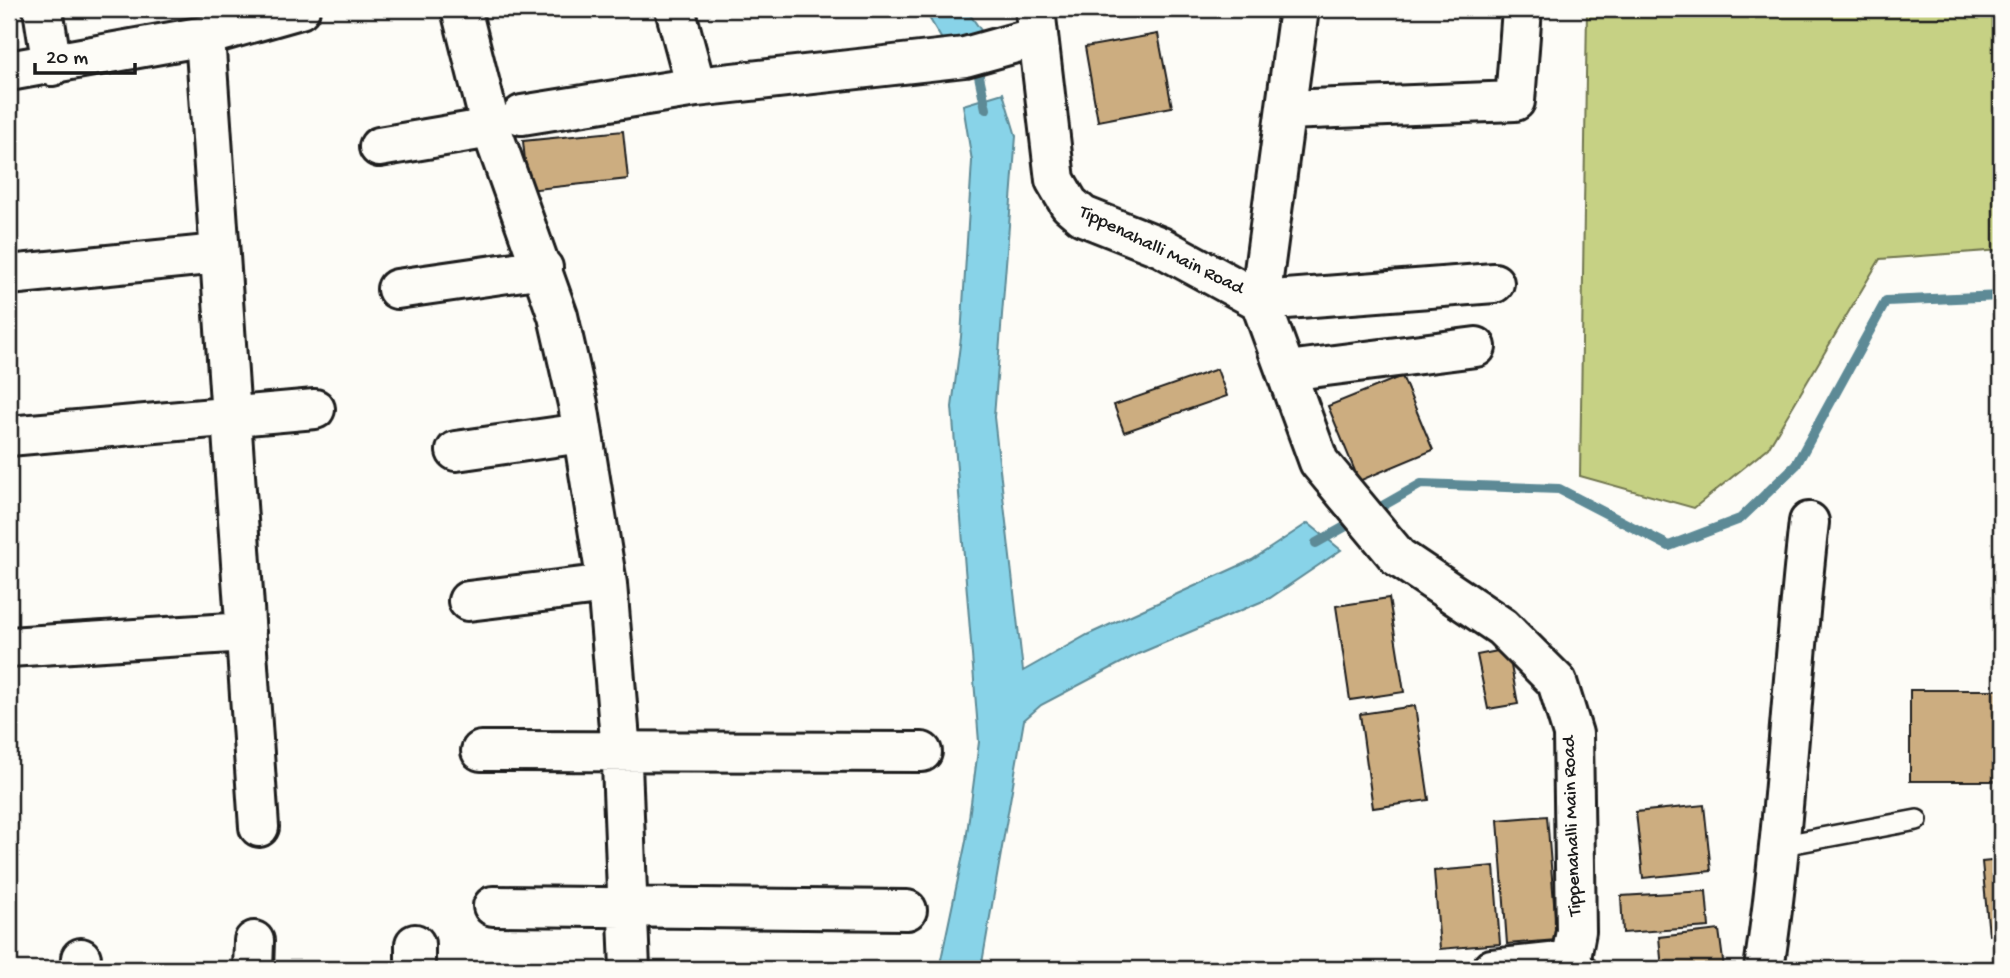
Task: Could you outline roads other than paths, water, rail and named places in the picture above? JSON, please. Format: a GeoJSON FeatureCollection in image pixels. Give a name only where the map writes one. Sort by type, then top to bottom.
{"type":"FeatureCollection","features":[{"type":"Feature","properties":{"kind":"street"},"geometry":{"type":"LineString","coordinates":[[43,9],[52,66]]}},
{"type":"Feature","properties":{"kind":"street"},"geometry":{"type":"LineString","coordinates":[[9,71],[52,66],[205,36],[300,9]]}},
{"type":"Feature","properties":{"kind":"street"},"geometry":{"type":"LineString","coordinates":[[461,9],[506,122],[516,204],[543,268],[558,316],[582,433],[607,584],[620,752],[630,969]]}},
{"type":"Feature","properties":{"kind":"street"},"geometry":{"type":"LineString","coordinates":[[675,9],[696,87]]}},
{"type":"Feature","properties":{"kind":"street"},"geometry":{"type":"LineString","coordinates":[[1299,9],[1260,301],[1494,283]]}},
{"type":"Feature","properties":{"kind":"street"},"geometry":{"type":"LineString","coordinates":[[1286,110],[1515,101],[1522,9]]}},
{"type":"Feature","properties":{"kind":"street"},"geometry":{"type":"LineString","coordinates":[[379,147],[696,87],[985,51],[1036,23]]}},
{"type":"Feature","properties":{"kind":"street","name":"Tippenahalli Main Road"},"geometry":{"type":"LineString","coordinates":[[1036,23],[1055,180],[1069,204],[1083,216],[1161,247],[1260,301],[1319,462],[1398,557],[1502,626],[1557,682],[1573,734],[1576,931],[1572,967]]}},
{"type":"Feature","properties":{"kind":"street"},"geometry":{"type":"LineString","coordinates":[[205,36],[259,827]]}},
{"type":"Feature","properties":{"kind":"street"},"geometry":{"type":"LineString","coordinates":[[9,275],[218,254]]}},
{"type":"Feature","properties":{"kind":"street"},"geometry":{"type":"LineString","coordinates":[[397,289],[543,268]]}},
{"type":"Feature","properties":{"kind":"street"},"geometry":{"type":"LineString","coordinates":[[1287,371],[1476,347]]}},
{"type":"Feature","properties":{"kind":"street"},"geometry":{"type":"LineString","coordinates":[[9,436],[316,409]]}},
{"type":"Feature","properties":{"kind":"street"},"geometry":{"type":"LineString","coordinates":[[456,450],[582,433]]}},
{"type":"Feature","properties":{"kind":"street"},"geometry":{"type":"LineString","coordinates":[[1764,969],[1809,522]]}},
{"type":"Feature","properties":{"kind":"street"},"geometry":{"type":"LineString","coordinates":[[468,601],[607,584]]}},
{"type":"Feature","properties":{"kind":"street"},"geometry":{"type":"LineString","coordinates":[[9,647],[246,632]]}},
{"type":"Feature","properties":{"kind":"street"},"geometry":{"type":"LineString","coordinates":[[481,751],[922,752]]}},
{"type":"Feature","properties":{"kind":"street"},"geometry":{"type":"LineString","coordinates":[[494,906],[907,911]]}},
{"type":"Feature","properties":{"kind":"street"},"geometry":{"type":"LineString","coordinates":[[1492,969],[1572,967]]}},
{"type":"Feature","properties":{"kind":"lane"},"geometry":{"type":"LineString","coordinates":[[1777,846],[1917,820]]}},
{"type":"Feature","properties":{"kind":"water"},"geometry":{"type":"Polygon","coordinates":[[[924,9],[966,9],[989,42],[951,55],[924,9]]]}},
{"type":"Feature","properties":{"kind":"water"},"geometry":{"type":"Polygon","coordinates":[[[1003,93],[1016,136],[994,417],[1023,671],[1087,635],[1252,560],[1308,523],[1341,550],[1270,598],[1138,654],[1041,705],[1024,720],[981,969],[939,969],[966,841],[979,742],[952,407],[961,337],[972,161],[963,105],[1003,93]]]}},
{"type":"Feature","properties":{"kind":"waterway"},"geometry":{"type":"LineString","coordinates":[[976,62],[986,109]]}},
{"type":"Feature","properties":{"kind":"waterway"},"geometry":{"type":"LineString","coordinates":[[1370,513],[1421,484],[1559,489],[1669,546],[1740,519],[1796,465],[1886,301],[2001,296]]}},
{"type":"Feature","properties":{"kind":"waterway"},"geometry":{"type":"LineString","coordinates":[[1316,543],[1357,520]]}}]}
